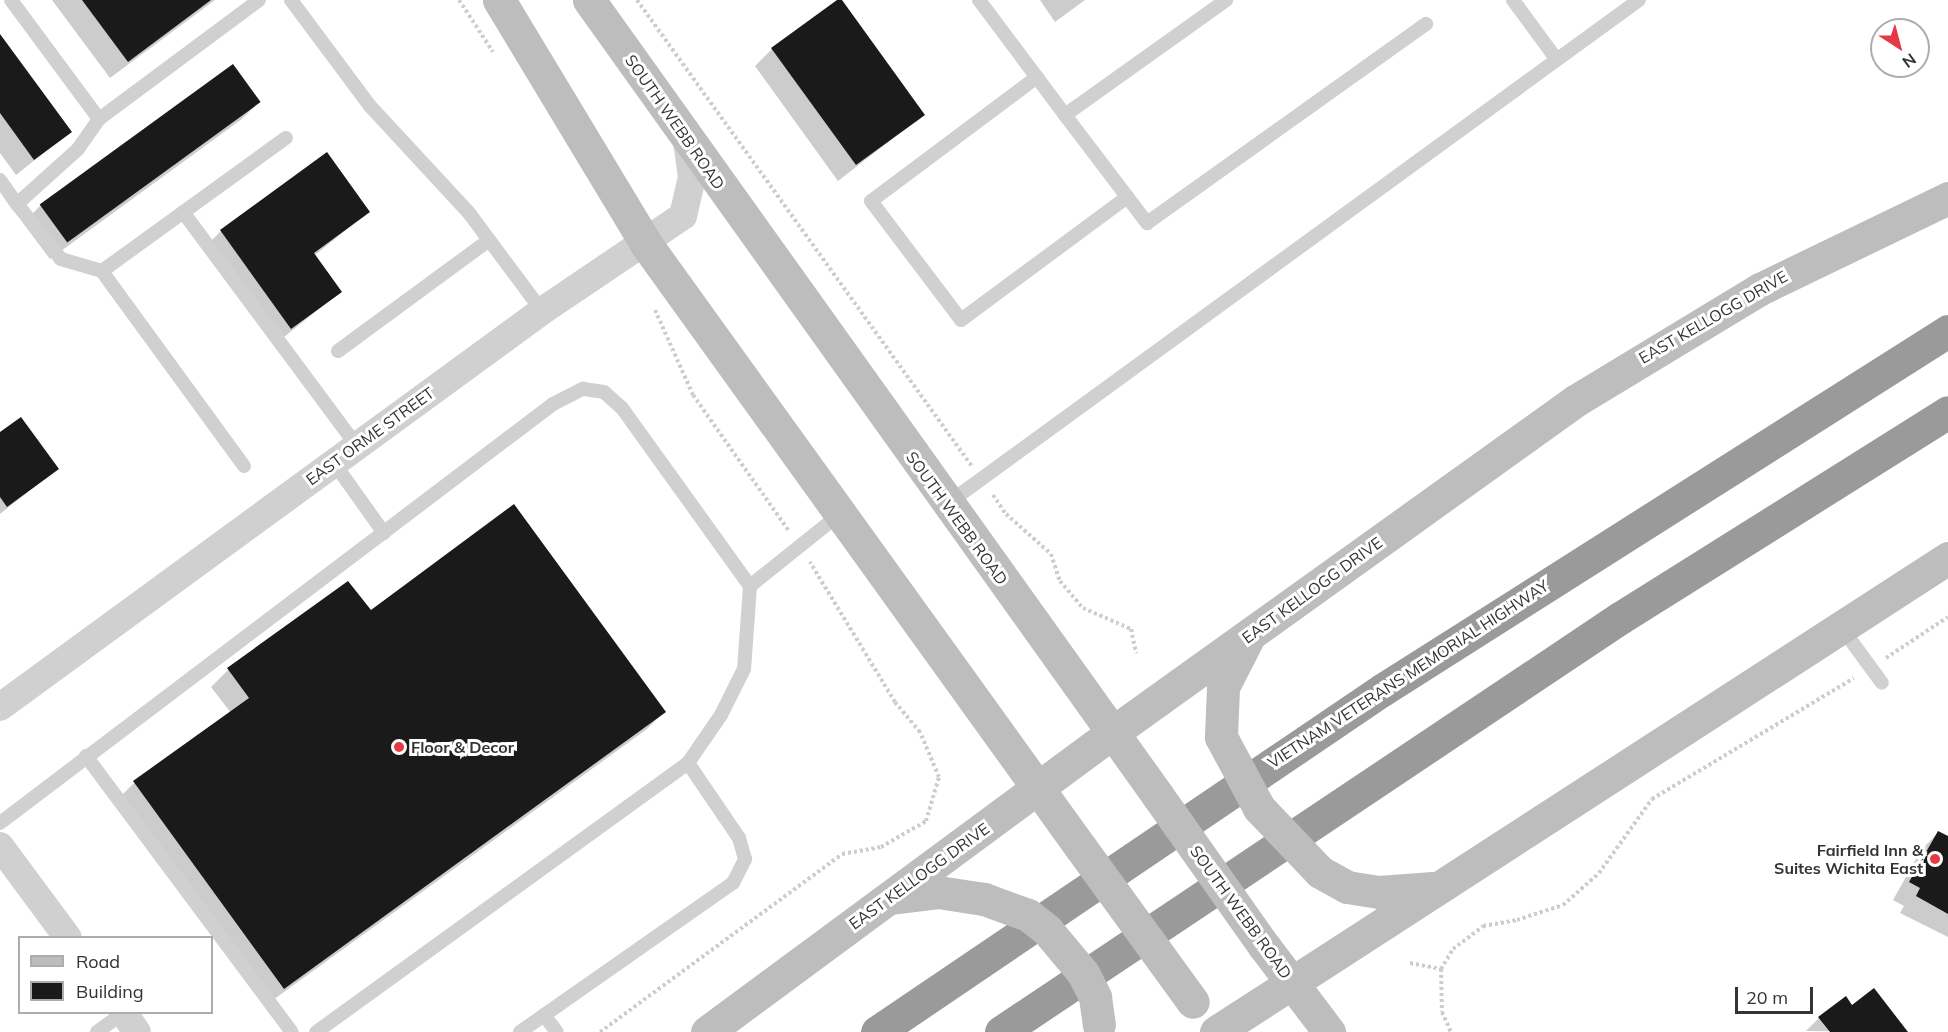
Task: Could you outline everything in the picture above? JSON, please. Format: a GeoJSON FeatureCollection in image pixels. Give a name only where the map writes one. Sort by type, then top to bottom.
{"type":"FeatureCollection","features":[{"type":"Feature","properties":{"kind":"highway","name":"VIETNAM VETERANS MEMORIAL HIGHWAY"},"geometry":{"type":"LineString","coordinates":[[878,1032],[1401,677],[1948,331]]}},
{"type":"Feature","properties":{"kind":"highway"},"geometry":{"type":"LineString","coordinates":[[1001,1032],[1600,631],[1948,412]]}},
{"type":"Feature","properties":{"kind":"main road"},"geometry":{"type":"LineString","coordinates":[[500,0],[646,244],[1037,788],[1216,1032],[1948,558]]}},
{"type":"Feature","properties":{"kind":"main road","name":"SOUTH WEBB ROAD"},"geometry":{"type":"LineString","coordinates":[[589,0],[947,504],[1264,946],[1329,1032]]}},
{"type":"Feature","properties":{"kind":"main road","name":"EAST KELLOGG DRIVE"},"geometry":{"type":"LineString","coordinates":[[707,1032],[1112,733],[1533,430],[1637,361],[1804,265],[1948,198]]}},
{"type":"Feature","properties":{"kind":"main road"},"geometry":{"type":"LineString","coordinates":[[1254,631],[1231,666],[1223,687],[1221,737],[1259,808],[1288,844],[1320,872],[1347,887],[1378,892],[1440,886]]}},
{"type":"Feature","properties":{"kind":"main road"},"geometry":{"type":"LineString","coordinates":[[887,899],[938,892],[984,899],[1028,915],[1047,930],[1083,973],[1095,997],[1098,1028]]}},
{"type":"Feature","properties":{"kind":"street","name":"EAST ORME STREET"},"geometry":{"type":"LineString","coordinates":[[0,707],[542,310],[646,244],[682,216],[692,177],[687,141]]}},
{"type":"Feature","properties":{"kind":"street"},"geometry":{"type":"LineString","coordinates":[[0,846],[67,936]]}},
{"type":"Feature","properties":{"kind":"street"},"geometry":{"type":"LineString","coordinates":[[124,1014],[137,1032]]}},
{"type":"Feature","properties":{"kind":"lane"},"geometry":{"type":"LineString","coordinates":[[10,0],[99,119]]}},
{"type":"Feature","properties":{"kind":"lane"},"geometry":{"type":"LineString","coordinates":[[16,204],[78,149],[99,119],[259,0]]}},
{"type":"Feature","properties":{"kind":"lane"},"geometry":{"type":"LineString","coordinates":[[291,0],[370,106],[489,240],[542,310]]}},
{"type":"Feature","properties":{"kind":"lane"},"geometry":{"type":"LineString","coordinates":[[979,0],[1148,223],[1426,24]]}},
{"type":"Feature","properties":{"kind":"lane"},"geometry":{"type":"LineString","coordinates":[[1065,115],[1226,0]]}},
{"type":"Feature","properties":{"kind":"lane"},"geometry":{"type":"LineString","coordinates":[[1513,0],[1557,60]]}},
{"type":"Feature","properties":{"kind":"lane"},"geometry":{"type":"LineString","coordinates":[[947,504],[1639,0]]}},
{"type":"Feature","properties":{"kind":"lane"},"geometry":{"type":"LineString","coordinates":[[1037,77],[871,201],[898,238],[961,320],[1128,197]]}},
{"type":"Feature","properties":{"kind":"lane"},"geometry":{"type":"LineString","coordinates":[[102,271],[286,138]]}},
{"type":"Feature","properties":{"kind":"lane"},"geometry":{"type":"LineString","coordinates":[[0,180],[16,204],[61,259],[102,271],[243,466]]}},
{"type":"Feature","properties":{"kind":"lane"},"geometry":{"type":"LineString","coordinates":[[183,213],[357,446]]}},
{"type":"Feature","properties":{"kind":"lane"},"geometry":{"type":"LineString","coordinates":[[338,351],[489,240]]}},
{"type":"Feature","properties":{"kind":"lane"},"geometry":{"type":"LineString","coordinates":[[0,823],[553,405],[583,389],[604,392],[622,408],[750,586],[744,669],[721,715],[688,763],[316,1032]]}},
{"type":"Feature","properties":{"kind":"lane"},"geometry":{"type":"LineString","coordinates":[[334,463],[384,533]]}},
{"type":"Feature","properties":{"kind":"lane"},"geometry":{"type":"LineString","coordinates":[[750,586],[840,514]]}},
{"type":"Feature","properties":{"kind":"lane"},"geometry":{"type":"LineString","coordinates":[[1841,627],[1882,683]]}},
{"type":"Feature","properties":{"kind":"lane"},"geometry":{"type":"LineString","coordinates":[[86,756],[292,1032]]}},
{"type":"Feature","properties":{"kind":"lane"},"geometry":{"type":"LineString","coordinates":[[520,1032],[733,884],[745,859],[739,838],[688,763]]}},
{"type":"Feature","properties":{"kind":"lane"},"geometry":{"type":"LineString","coordinates":[[98,1032],[122,1014]]}},
{"type":"Feature","properties":{"kind":"lane"},"geometry":{"type":"LineString","coordinates":[[544,1015],[557,1032]]}},
{"type":"Feature","properties":{"kind":"path"},"geometry":{"type":"LineString","coordinates":[[637,0],[1006,514],[1051,554],[1060,581],[1083,608],[1131,629],[1136,653]]}},
{"type":"Feature","properties":{"kind":"path"},"geometry":{"type":"LineString","coordinates":[[1451,1032],[1442,1012],[1441,969],[1453,949],[1483,926],[1517,920],[1563,905],[1599,873],[1652,799],[1871,668],[1948,617]]}},
{"type":"Feature","properties":{"kind":"path"},"geometry":{"type":"LineString","coordinates":[[1410,963],[1441,969]]}},
{"type":"Feature","properties":{"kind":"building"},"geometry":{"type":"Polygon","coordinates":[[[82,0],[211,0],[128,62],[82,0]]]}},
{"type":"Feature","properties":{"kind":"building"},"geometry":{"type":"Polygon","coordinates":[[[837,0],[842,0],[925,115],[856,165],[771,48],[837,0]]]}},
{"type":"Feature","properties":{"kind":"building"},"geometry":{"type":"Polygon","coordinates":[[[0,34],[72,132],[34,160],[0,113],[0,34]]]}},
{"type":"Feature","properties":{"kind":"building"},"geometry":{"type":"Polygon","coordinates":[[[233,64],[261,102],[67,243],[40,204],[233,64]]]}},
{"type":"Feature","properties":{"kind":"building"},"geometry":{"type":"Polygon","coordinates":[[[327,152],[370,212],[314,253],[342,292],[291,329],[220,230],[327,152]]]}},
{"type":"Feature","properties":{"kind":"building"},"geometry":{"type":"Polygon","coordinates":[[[21,417],[59,469],[7,507],[0,497],[0,432],[21,417]]]}},
{"type":"Feature","properties":{"kind":"building","name":"Floor & Decor"},"geometry":{"type":"Polygon","coordinates":[[[514,504],[666,712],[284,989],[133,781],[249,698],[227,668],[348,581],[371,610],[514,504]]]}},
{"type":"Feature","properties":{"kind":"building","name":"Fairfield Inn & Suites Wichita East"},"geometry":{"type":"Polygon","coordinates":[[[1938,831],[1948,836],[1948,914],[1916,896],[1920,888],[1909,882],[1938,831]]]}},
{"type":"Feature","properties":{"kind":"building"},"geometry":{"type":"Polygon","coordinates":[[[1874,988],[1908,1032],[1830,1032],[1818,1017],[1846,996],[1852,1005],[1874,988]]]}},
{"type":"Feature","properties":{"kind":"place","name":"Floor & Decor"},"geometry":{"type":"Point","coordinates":[399,747]}},
{"type":"Feature","properties":{"kind":"place","name":"Fairfield Inn & Suites Wichita East"},"geometry":{"type":"Point","coordinates":[1935,859]}}]}
